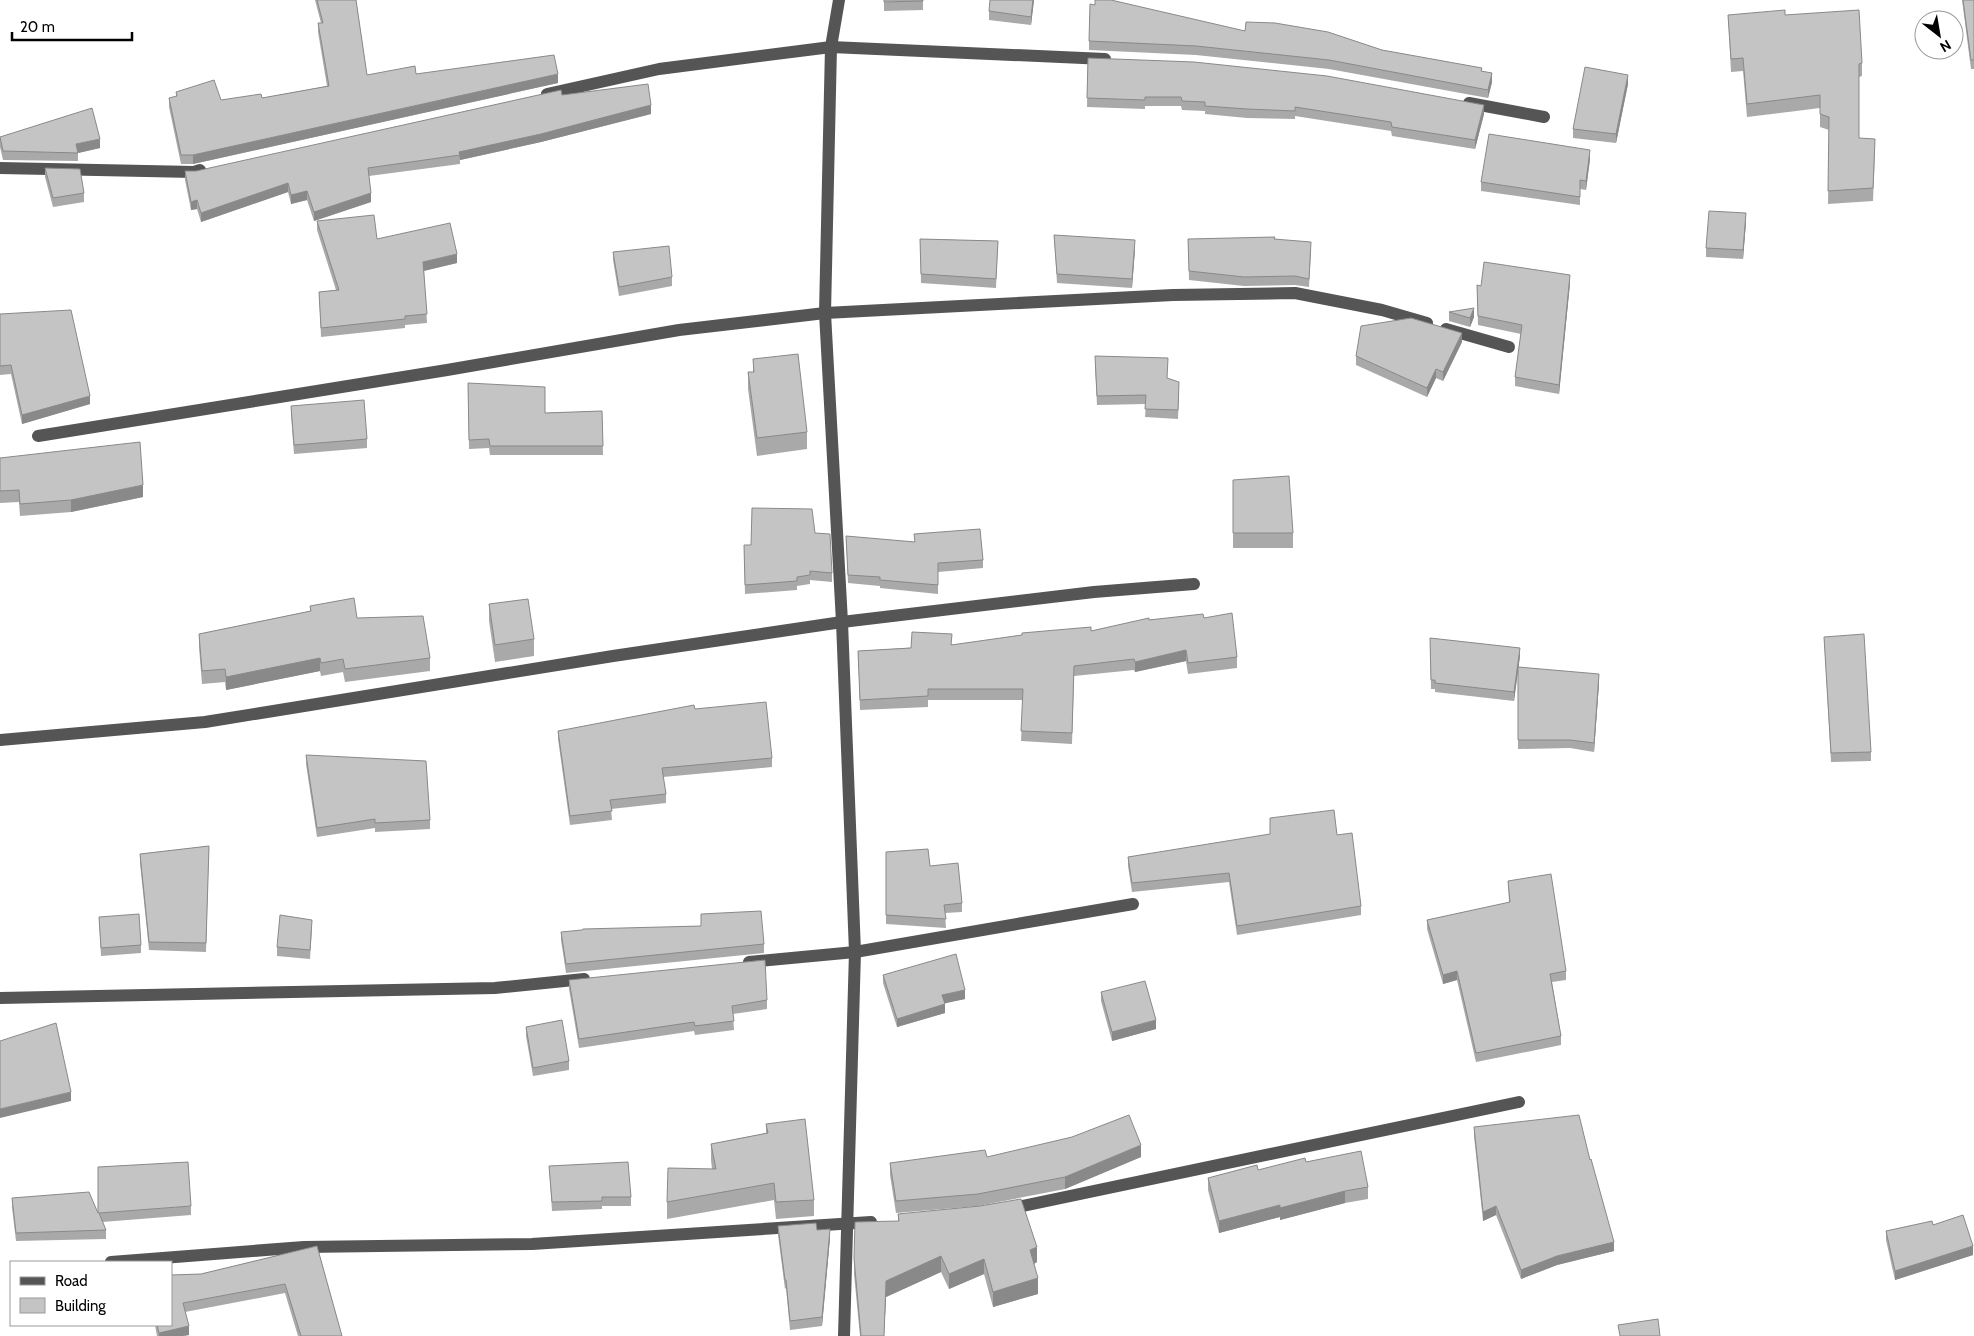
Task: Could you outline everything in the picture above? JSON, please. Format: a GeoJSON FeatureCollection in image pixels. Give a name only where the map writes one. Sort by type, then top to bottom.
{"type":"FeatureCollection","features":[{"type":"Feature","properties":{"kind":"street"},"geometry":{"type":"LineString","coordinates":[[839,0],[831,47],[825,313],[842,622],[855,952],[844,1336]]}},
{"type":"Feature","properties":{"kind":"street"},"geometry":{"type":"LineString","coordinates":[[533,97],[659,69],[831,47],[1116,60]]}},
{"type":"Feature","properties":{"kind":"street"},"geometry":{"type":"LineString","coordinates":[[1456,101],[1544,118]]}},
{"type":"Feature","properties":{"kind":"street"},"geometry":{"type":"LineString","coordinates":[[0,168],[194,172],[213,167]]}},
{"type":"Feature","properties":{"kind":"street"},"geometry":{"type":"LineString","coordinates":[[38,436],[437,372],[679,330],[825,313],[1173,295],[1295,293],[1382,310],[1509,347]]}},
{"type":"Feature","properties":{"kind":"street"},"geometry":{"type":"LineString","coordinates":[[0,740],[205,722],[593,659],[842,622],[1094,592],[1194,584]]}},
{"type":"Feature","properties":{"kind":"street"},"geometry":{"type":"LineString","coordinates":[[738,964],[855,952],[1133,904]]}},
{"type":"Feature","properties":{"kind":"street"},"geometry":{"type":"LineString","coordinates":[[0,998],[495,988],[592,978]]}},
{"type":"Feature","properties":{"kind":"street"},"geometry":{"type":"LineString","coordinates":[[997,1210],[1519,1102]]}},
{"type":"Feature","properties":{"kind":"street"},"geometry":{"type":"LineString","coordinates":[[124,1261],[304,1247],[532,1244],[847,1222],[883,1222]]}},
{"type":"Feature","properties":{"kind":"building"},"geometry":{"type":"Polygon","coordinates":[[[317,0],[356,0],[367,75],[415,66],[416,74],[554,55],[558,74],[193,155],[181,155],[169,98],[177,96],[176,92],[214,80],[221,100],[261,94],[262,98],[329,86],[318,23],[323,23],[317,0]]]}},
{"type":"Feature","properties":{"kind":"building"},"geometry":{"type":"Polygon","coordinates":[[[884,0],[923,0],[923,1],[884,2],[884,0]]]}},
{"type":"Feature","properties":{"kind":"building"},"geometry":{"type":"Polygon","coordinates":[[[990,0],[1033,0],[1031,17],[989,11],[990,0]]]}},
{"type":"Feature","properties":{"kind":"building"},"geometry":{"type":"Polygon","coordinates":[[[1095,0],[1111,0],[1245,31],[1246,22],[1275,23],[1328,32],[1382,50],[1482,68],[1481,71],[1492,73],[1488,90],[1329,60],[1196,46],[1089,41],[1090,4],[1095,5],[1095,0]]]}},
{"type":"Feature","properties":{"kind":"building"},"geometry":{"type":"Polygon","coordinates":[[[1963,0],[1974,0],[1974,60],[1971,60],[1963,0]]]}},
{"type":"Feature","properties":{"kind":"building"},"geometry":{"type":"Polygon","coordinates":[[[1785,10],[1785,15],[1859,10],[1862,63],[1859,64],[1859,138],[1875,139],[1873,188],[1828,191],[1829,117],[1820,114],[1820,95],[1747,104],[1743,58],[1731,59],[1728,15],[1785,10]]]}},
{"type":"Feature","properties":{"kind":"building"},"geometry":{"type":"Polygon","coordinates":[[[1088,58],[1194,62],[1327,76],[1484,105],[1475,140],[1392,127],[1391,122],[1295,107],[1295,111],[1205,106],[1205,102],[1182,101],[1181,97],[1145,97],[1145,100],[1087,98],[1088,58]]]}},
{"type":"Feature","properties":{"kind":"building"},"geometry":{"type":"Polygon","coordinates":[[[1585,67],[1628,75],[1616,134],[1573,129],[1585,67]]]}},
{"type":"Feature","properties":{"kind":"building"},"geometry":{"type":"Polygon","coordinates":[[[648,84],[651,105],[541,134],[459,152],[460,155],[368,168],[371,193],[314,212],[307,191],[291,195],[288,183],[201,213],[197,200],[191,202],[185,171],[196,171],[561,90],[562,95],[648,84]]]}},
{"type":"Feature","properties":{"kind":"building"},"geometry":{"type":"Polygon","coordinates":[[[92,108],[100,139],[76,144],[78,153],[3,151],[0,137],[92,108]]]}},
{"type":"Feature","properties":{"kind":"building"},"geometry":{"type":"Polygon","coordinates":[[[1489,134],[1590,150],[1586,181],[1580,180],[1580,197],[1481,182],[1489,134]]]}},
{"type":"Feature","properties":{"kind":"building"},"geometry":{"type":"Polygon","coordinates":[[[45,168],[80,169],[84,193],[53,198],[45,168]]]}},
{"type":"Feature","properties":{"kind":"building"},"geometry":{"type":"Polygon","coordinates":[[[1709,211],[1746,213],[1743,250],[1706,248],[1709,211]]]}},
{"type":"Feature","properties":{"kind":"building"},"geometry":{"type":"Polygon","coordinates":[[[374,215],[377,239],[450,223],[457,254],[423,262],[427,314],[405,316],[405,319],[321,328],[319,292],[339,290],[317,221],[374,215]]]}},
{"type":"Feature","properties":{"kind":"building"},"geometry":{"type":"Polygon","coordinates":[[[1054,235],[1135,240],[1132,279],[1057,274],[1054,235]]]}},
{"type":"Feature","properties":{"kind":"building"},"geometry":{"type":"Polygon","coordinates":[[[1275,237],[1274,239],[1311,242],[1309,279],[1295,276],[1244,277],[1189,271],[1188,239],[1275,237]]]}},
{"type":"Feature","properties":{"kind":"building"},"geometry":{"type":"Polygon","coordinates":[[[920,239],[998,241],[996,279],[921,274],[920,239]]]}},
{"type":"Feature","properties":{"kind":"building"},"geometry":{"type":"Polygon","coordinates":[[[669,246],[672,277],[619,287],[613,252],[669,246]]]}},
{"type":"Feature","properties":{"kind":"building"},"geometry":{"type":"Polygon","coordinates":[[[1484,262],[1570,275],[1559,385],[1515,377],[1522,325],[1478,316],[1477,285],[1481,286],[1484,262]]]}},
{"type":"Feature","properties":{"kind":"building"},"geometry":{"type":"Polygon","coordinates":[[[1474,308],[1470,318],[1449,312],[1474,308]]]}},
{"type":"Feature","properties":{"kind":"building"},"geometry":{"type":"Polygon","coordinates":[[[71,310],[90,396],[22,415],[11,365],[0,366],[0,314],[71,310]]]}},
{"type":"Feature","properties":{"kind":"building"},"geometry":{"type":"Polygon","coordinates":[[[1411,318],[1462,333],[1443,372],[1436,369],[1427,388],[1356,356],[1361,326],[1411,318]]]}},
{"type":"Feature","properties":{"kind":"building"},"geometry":{"type":"Polygon","coordinates":[[[798,354],[807,432],[757,438],[748,372],[754,372],[753,359],[798,354]]]}},
{"type":"Feature","properties":{"kind":"building"},"geometry":{"type":"Polygon","coordinates":[[[1095,356],[1168,358],[1167,378],[1179,382],[1178,410],[1145,409],[1146,395],[1097,396],[1095,356]]]}},
{"type":"Feature","properties":{"kind":"building"},"geometry":{"type":"Polygon","coordinates":[[[468,383],[545,387],[545,413],[602,411],[603,446],[490,446],[489,439],[469,440],[468,383]]]}},
{"type":"Feature","properties":{"kind":"building"},"geometry":{"type":"Polygon","coordinates":[[[364,400],[367,439],[294,445],[291,406],[364,400]]]}},
{"type":"Feature","properties":{"kind":"building"},"geometry":{"type":"Polygon","coordinates":[[[140,442],[143,485],[71,500],[20,504],[19,490],[0,491],[0,458],[140,442]]]}},
{"type":"Feature","properties":{"kind":"building"},"geometry":{"type":"Polygon","coordinates":[[[1289,476],[1293,533],[1233,533],[1233,480],[1289,476]]]}},
{"type":"Feature","properties":{"kind":"building"},"geometry":{"type":"Polygon","coordinates":[[[752,508],[812,509],[815,533],[830,534],[832,573],[810,571],[810,575],[797,577],[797,581],[745,585],[744,545],[751,545],[752,508]]]}},
{"type":"Feature","properties":{"kind":"building"},"geometry":{"type":"Polygon","coordinates":[[[980,529],[983,560],[938,563],[938,585],[880,580],[880,577],[848,575],[846,536],[915,542],[914,534],[980,529]]]}},
{"type":"Feature","properties":{"kind":"building"},"geometry":{"type":"Polygon","coordinates":[[[354,598],[357,618],[423,616],[430,658],[345,669],[343,659],[321,663],[320,658],[226,677],[225,669],[202,671],[199,634],[311,611],[310,606],[354,598]]]}},
{"type":"Feature","properties":{"kind":"building"},"geometry":{"type":"Polygon","coordinates":[[[528,599],[534,639],[495,645],[489,604],[528,599]]]}},
{"type":"Feature","properties":{"kind":"building"},"geometry":{"type":"Polygon","coordinates":[[[1232,613],[1237,657],[1188,663],[1186,650],[1135,662],[1134,659],[1074,666],[1072,733],[1021,731],[1023,689],[928,689],[928,696],[860,700],[858,651],[911,648],[912,632],[952,634],[951,645],[1022,635],[1022,633],[1091,627],[1091,631],[1149,618],[1149,620],[1203,614],[1204,618],[1232,613]]]}},
{"type":"Feature","properties":{"kind":"building"},"geometry":{"type":"Polygon","coordinates":[[[1864,634],[1871,752],[1831,753],[1824,637],[1864,634]]]}},
{"type":"Feature","properties":{"kind":"building"},"geometry":{"type":"Polygon","coordinates":[[[1430,638],[1520,648],[1514,692],[1435,683],[1435,680],[1431,680],[1430,638]]]}},
{"type":"Feature","properties":{"kind":"building"},"geometry":{"type":"Polygon","coordinates":[[[1518,667],[1599,674],[1594,743],[1570,740],[1518,740],[1518,667]]]}},
{"type":"Feature","properties":{"kind":"building"},"geometry":{"type":"Polygon","coordinates":[[[766,702],[772,758],[662,768],[666,794],[610,800],[612,811],[570,816],[558,731],[694,705],[695,709],[766,702]]]}},
{"type":"Feature","properties":{"kind":"building"},"geometry":{"type":"Polygon","coordinates":[[[306,755],[426,761],[430,820],[375,823],[375,819],[317,828],[306,755]]]}},
{"type":"Feature","properties":{"kind":"building"},"geometry":{"type":"Polygon","coordinates":[[[1334,810],[1337,835],[1352,833],[1361,906],[1237,926],[1229,873],[1132,883],[1128,857],[1270,834],[1270,818],[1334,810]]]}},
{"type":"Feature","properties":{"kind":"building"},"geometry":{"type":"Polygon","coordinates":[[[209,846],[206,943],[149,942],[140,854],[209,846]]]}},
{"type":"Feature","properties":{"kind":"building"},"geometry":{"type":"Polygon","coordinates":[[[928,849],[930,866],[958,863],[962,903],[944,905],[946,919],[886,915],[886,852],[928,849]]]}},
{"type":"Feature","properties":{"kind":"building"},"geometry":{"type":"Polygon","coordinates":[[[1551,874],[1566,971],[1550,974],[1561,1036],[1476,1053],[1457,971],[1443,975],[1427,920],[1510,902],[1508,881],[1551,874]]]}},
{"type":"Feature","properties":{"kind":"building"},"geometry":{"type":"Polygon","coordinates":[[[761,911],[764,944],[566,964],[561,932],[583,929],[701,926],[701,914],[761,911]]]}},
{"type":"Feature","properties":{"kind":"building"},"geometry":{"type":"Polygon","coordinates":[[[139,914],[141,945],[101,948],[99,917],[139,914]]]}},
{"type":"Feature","properties":{"kind":"building"},"geometry":{"type":"Polygon","coordinates":[[[280,915],[312,920],[310,950],[277,947],[280,915]]]}},
{"type":"Feature","properties":{"kind":"building"},"geometry":{"type":"Polygon","coordinates":[[[956,954],[965,990],[942,995],[945,1004],[897,1019],[883,975],[956,954]]]}},
{"type":"Feature","properties":{"kind":"building"},"geometry":{"type":"Polygon","coordinates":[[[765,960],[767,1000],[732,1006],[734,1021],[695,1026],[694,1022],[579,1039],[569,980],[765,960]]]}},
{"type":"Feature","properties":{"kind":"building"},"geometry":{"type":"Polygon","coordinates":[[[1145,981],[1156,1020],[1112,1032],[1101,992],[1145,981]]]}},
{"type":"Feature","properties":{"kind":"building"},"geometry":{"type":"Polygon","coordinates":[[[562,1020],[569,1061],[533,1068],[526,1027],[562,1020]]]}},
{"type":"Feature","properties":{"kind":"building"},"geometry":{"type":"Polygon","coordinates":[[[56,1023],[71,1092],[0,1109],[0,1041],[56,1023]]]}},
{"type":"Feature","properties":{"kind":"building"},"geometry":{"type":"Polygon","coordinates":[[[1129,1115],[1141,1145],[1065,1177],[978,1194],[896,1201],[890,1163],[985,1150],[987,1157],[1072,1137],[1129,1115]]]}},
{"type":"Feature","properties":{"kind":"building"},"geometry":{"type":"Polygon","coordinates":[[[1579,1115],[1614,1242],[1557,1256],[1521,1270],[1496,1206],[1483,1212],[1474,1127],[1579,1115]]]}},
{"type":"Feature","properties":{"kind":"building"},"geometry":{"type":"Polygon","coordinates":[[[805,1119],[814,1200],[776,1202],[774,1183],[667,1202],[668,1168],[716,1169],[711,1144],[768,1133],[766,1124],[805,1119]]]}},
{"type":"Feature","properties":{"kind":"building"},"geometry":{"type":"Polygon","coordinates":[[[1361,1151],[1368,1187],[1280,1208],[1280,1205],[1219,1221],[1208,1178],[1257,1165],[1258,1170],[1305,1158],[1306,1162],[1361,1151]]]}},
{"type":"Feature","properties":{"kind":"building"},"geometry":{"type":"Polygon","coordinates":[[[188,1162],[191,1206],[99,1213],[106,1230],[16,1233],[12,1198],[89,1192],[98,1213],[98,1167],[188,1162]]]}},
{"type":"Feature","properties":{"kind":"building"},"geometry":{"type":"Polygon","coordinates":[[[628,1162],[631,1197],[602,1197],[602,1201],[552,1202],[549,1166],[628,1162]]]}},
{"type":"Feature","properties":{"kind":"building"},"geometry":{"type":"Polygon","coordinates":[[[1021,1199],[1037,1247],[1030,1250],[1038,1278],[993,1292],[984,1259],[949,1274],[941,1256],[886,1281],[884,1336],[861,1336],[854,1258],[855,1222],[899,1221],[898,1214],[980,1206],[1021,1199]]]}},
{"type":"Feature","properties":{"kind":"building"},"geometry":{"type":"Polygon","coordinates":[[[1963,1215],[1973,1246],[1895,1271],[1886,1231],[1932,1221],[1933,1225],[1963,1215]]]}},
{"type":"Feature","properties":{"kind":"building"},"geometry":{"type":"Polygon","coordinates":[[[816,1223],[817,1230],[830,1229],[822,1317],[790,1321],[778,1226],[816,1223]]]}},
{"type":"Feature","properties":{"kind":"building"},"geometry":{"type":"Polygon","coordinates":[[[317,1246],[342,1336],[301,1336],[285,1284],[183,1303],[189,1326],[159,1333],[157,1326],[172,1326],[172,1275],[201,1274],[317,1246]]]}},
{"type":"Feature","properties":{"kind":"building"},"geometry":{"type":"Polygon","coordinates":[[[1658,1319],[1660,1336],[1620,1336],[1618,1325],[1658,1319]]]}}]}
